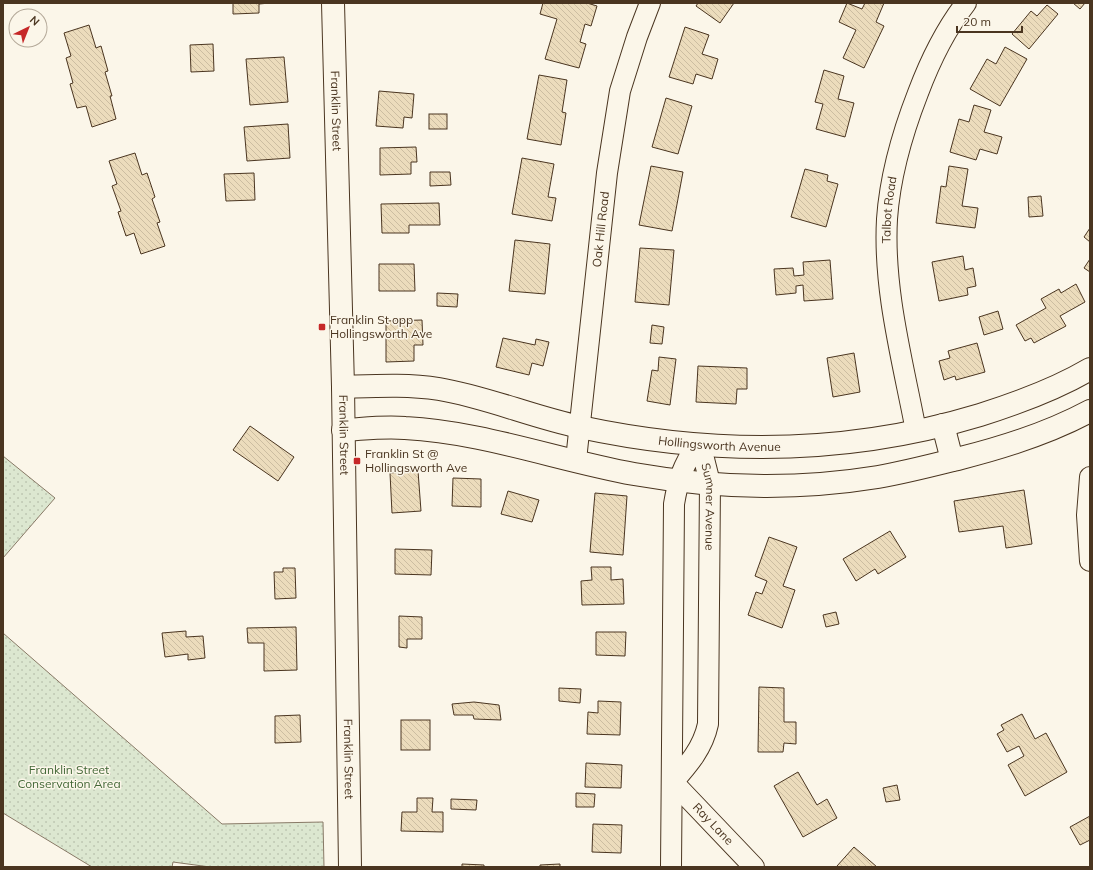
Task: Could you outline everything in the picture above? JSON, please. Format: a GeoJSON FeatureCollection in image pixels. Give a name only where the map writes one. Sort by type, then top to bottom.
{"type":"FeatureCollection","features":[{"type":"Feature","properties":{"kind":"street","name":"Franklin Street"},"geometry":{"type":"LineString","coordinates":[[333,3],[343,387],[350,867]]}},
{"type":"Feature","properties":{"kind":"street","name":"Oak Hill Road"},"geometry":{"type":"LineString","coordinates":[[576,460],[606,181],[613,131],[625,73],[650,3]]}},
{"type":"Feature","properties":{"kind":"street","name":"Talbot Road"},"geometry":{"type":"LineString","coordinates":[[916,431],[891,298],[887,236],[889,202],[895,166],[914,102],[943,37],[966,3]]}},
{"type":"Feature","properties":{"kind":"street","name":"Hollingsworth Avenue"},"geometry":{"type":"LineString","coordinates":[[343,387],[404,386],[440,389],[478,398],[579,427],[659,442],[776,448],[865,441],[943,425],[1009,406],[1089,372]]}},
{"type":"Feature","properties":{"kind":"street"},"geometry":{"type":"LineString","coordinates":[[343,430],[403,427],[440,431],[576,460],[633,474],[678,480],[755,485],[816,484],[877,477],[996,449],[1066,424],[1090,411]]}},
{"type":"Feature","properties":{"kind":"street"},"geometry":{"type":"LineString","coordinates":[[943,425],[952,460]]}},
{"type":"Feature","properties":{"kind":"street","name":"Sumner Avenue"},"geometry":{"type":"LineString","coordinates":[[671,867],[673,782],[674,516],[678,480],[688,458],[697,445]]}},
{"type":"Feature","properties":{"kind":"street","name":"Sumner Avenue"},"geometry":{"type":"LineString","coordinates":[[673,782],[700,746],[706,736],[708,724],[710,483],[706,465],[697,445]]}},
{"type":"Feature","properties":{"kind":"street"},"geometry":{"type":"LineString","coordinates":[[1090,477],[1087,515],[1090,561]]}},
{"type":"Feature","properties":{"kind":"street","name":"Ray Lane"},"geometry":{"type":"LineString","coordinates":[[673,782],[754,867]]}},
{"type":"Feature","properties":{"kind":"green space"},"geometry":{"type":"Polygon","coordinates":[[[3,456],[55,498],[3,558],[3,456]]]}},
{"type":"Feature","properties":{"kind":"green space","name":"Franklin Street Conservation Area"},"geometry":{"type":"Polygon","coordinates":[[[3,633],[222,824],[323,822],[324,867],[210,867],[173,862],[172,867],[92,867],[3,813],[3,633]]]}},
{"type":"Feature","properties":{"kind":"building"},"geometry":{"type":"Polygon","coordinates":[[[233,3],[270,3],[259,4],[259,13],[233,14],[233,3]]]}},
{"type":"Feature","properties":{"kind":"building"},"geometry":{"type":"Polygon","coordinates":[[[543,3],[587,3],[597,6],[591,26],[585,24],[580,42],[586,44],[579,68],[545,59],[557,19],[540,14],[543,3]]]}},
{"type":"Feature","properties":{"kind":"building"},"geometry":{"type":"Polygon","coordinates":[[[698,3],[734,3],[720,23],[696,6],[698,3]]]}},
{"type":"Feature","properties":{"kind":"building"},"geometry":{"type":"Polygon","coordinates":[[[847,3],[862,9],[865,3],[884,3],[876,22],[884,26],[864,68],[843,58],[856,30],[839,22],[847,3]]]}},
{"type":"Feature","properties":{"kind":"building"},"geometry":{"type":"Polygon","coordinates":[[[1073,3],[1085,3],[1080,9],[1073,3]]]}},
{"type":"Feature","properties":{"kind":"building"},"geometry":{"type":"Polygon","coordinates":[[[1047,5],[1058,14],[1029,49],[1012,34],[1031,11],[1037,16],[1047,5]]]}},
{"type":"Feature","properties":{"kind":"building"},"geometry":{"type":"Polygon","coordinates":[[[89,25],[96,48],[101,46],[108,71],[105,72],[112,96],[110,96],[116,119],[92,127],[86,106],[77,108],[70,84],[73,83],[66,58],[71,56],[64,33],[89,25]]]}},
{"type":"Feature","properties":{"kind":"building"},"geometry":{"type":"Polygon","coordinates":[[[685,27],[709,35],[702,54],[718,59],[712,79],[696,74],[693,84],[669,77],[685,27]]]}},
{"type":"Feature","properties":{"kind":"building"},"geometry":{"type":"Polygon","coordinates":[[[213,44],[214,71],[191,72],[190,45],[213,44]]]}},
{"type":"Feature","properties":{"kind":"building"},"geometry":{"type":"Polygon","coordinates":[[[1005,47],[1027,59],[1000,106],[970,89],[987,59],[996,64],[1005,47]]]}},
{"type":"Feature","properties":{"kind":"building"},"geometry":{"type":"Polygon","coordinates":[[[284,57],[288,102],[250,105],[246,59],[284,57]]]}},
{"type":"Feature","properties":{"kind":"building"},"geometry":{"type":"Polygon","coordinates":[[[824,70],[844,76],[838,99],[854,103],[845,137],[816,129],[823,104],[815,102],[824,70]]]}},
{"type":"Feature","properties":{"kind":"building"},"geometry":{"type":"Polygon","coordinates":[[[539,75],[567,80],[562,112],[566,113],[561,145],[527,139],[539,75]]]}},
{"type":"Feature","properties":{"kind":"building"},"geometry":{"type":"Polygon","coordinates":[[[379,91],[414,94],[412,118],[404,117],[403,128],[376,126],[379,91]]]}},
{"type":"Feature","properties":{"kind":"building"},"geometry":{"type":"Polygon","coordinates":[[[666,98],[692,106],[678,154],[652,147],[666,98]]]}},
{"type":"Feature","properties":{"kind":"building"},"geometry":{"type":"Polygon","coordinates":[[[974,105],[991,110],[984,132],[1002,137],[997,154],[980,149],[976,160],[950,152],[959,119],[969,122],[974,105]]]}},
{"type":"Feature","properties":{"kind":"building"},"geometry":{"type":"Polygon","coordinates":[[[429,114],[447,114],[447,129],[429,129],[429,114]]]}},
{"type":"Feature","properties":{"kind":"building"},"geometry":{"type":"Polygon","coordinates":[[[288,124],[290,158],[247,161],[244,127],[288,124]]]}},
{"type":"Feature","properties":{"kind":"building"},"geometry":{"type":"Polygon","coordinates":[[[416,147],[417,162],[411,162],[411,174],[380,175],[380,148],[416,147]]]}},
{"type":"Feature","properties":{"kind":"building"},"geometry":{"type":"Polygon","coordinates":[[[135,153],[142,175],[147,173],[155,197],[152,199],[160,222],[157,223],[165,246],[141,254],[134,233],[126,236],[118,212],[121,211],[112,186],[117,184],[109,161],[135,153]]]}},
{"type":"Feature","properties":{"kind":"building"},"geometry":{"type":"Polygon","coordinates":[[[522,158],[554,164],[548,197],[556,198],[552,221],[512,214],[522,158]]]}},
{"type":"Feature","properties":{"kind":"building"},"geometry":{"type":"Polygon","coordinates":[[[651,166],[683,172],[672,231],[639,225],[651,166]]]}},
{"type":"Feature","properties":{"kind":"building"},"geometry":{"type":"Polygon","coordinates":[[[949,166],[968,169],[962,206],[978,208],[975,228],[936,223],[941,186],[946,187],[949,166]]]}},
{"type":"Feature","properties":{"kind":"building"},"geometry":{"type":"Polygon","coordinates":[[[805,169],[828,175],[827,181],[838,184],[826,227],[791,217],[805,169]]]}},
{"type":"Feature","properties":{"kind":"building"},"geometry":{"type":"Polygon","coordinates":[[[430,172],[450,172],[451,185],[430,186],[430,172]]]}},
{"type":"Feature","properties":{"kind":"building"},"geometry":{"type":"Polygon","coordinates":[[[254,173],[255,200],[226,201],[224,174],[254,173]]]}},
{"type":"Feature","properties":{"kind":"building"},"geometry":{"type":"Polygon","coordinates":[[[1041,196],[1043,216],[1029,217],[1028,197],[1041,196]]]}},
{"type":"Feature","properties":{"kind":"building"},"geometry":{"type":"Polygon","coordinates":[[[439,203],[440,225],[409,225],[409,233],[382,233],[381,204],[439,203]]]}},
{"type":"Feature","properties":{"kind":"building"},"geometry":{"type":"Polygon","coordinates":[[[1090,228],[1090,242],[1084,237],[1090,228]]]}},
{"type":"Feature","properties":{"kind":"building"},"geometry":{"type":"Polygon","coordinates":[[[515,240],[550,244],[545,294],[509,291],[515,240]]]}},
{"type":"Feature","properties":{"kind":"building"},"geometry":{"type":"Polygon","coordinates":[[[640,248],[674,250],[669,305],[635,302],[640,248]]]}},
{"type":"Feature","properties":{"kind":"building"},"geometry":{"type":"Polygon","coordinates":[[[963,256],[965,270],[973,268],[976,286],[967,288],[968,295],[939,301],[932,262],[963,256]]]}},
{"type":"Feature","properties":{"kind":"building"},"geometry":{"type":"Polygon","coordinates":[[[1090,259],[1090,272],[1084,268],[1090,259]]]}},
{"type":"Feature","properties":{"kind":"building"},"geometry":{"type":"Polygon","coordinates":[[[830,260],[833,299],[804,301],[803,285],[796,286],[796,293],[776,295],[774,269],[793,268],[794,276],[804,275],[803,262],[830,260]]]}},
{"type":"Feature","properties":{"kind":"building"},"geometry":{"type":"Polygon","coordinates":[[[379,264],[414,264],[415,291],[379,291],[379,264]]]}},
{"type":"Feature","properties":{"kind":"building"},"geometry":{"type":"Polygon","coordinates":[[[1076,284],[1085,302],[1060,316],[1066,326],[1034,343],[1031,338],[1025,341],[1016,325],[1046,308],[1041,299],[1059,289],[1061,293],[1076,284]]]}},
{"type":"Feature","properties":{"kind":"building"},"geometry":{"type":"Polygon","coordinates":[[[437,293],[458,294],[457,307],[437,306],[437,293]]]}},
{"type":"Feature","properties":{"kind":"building"},"geometry":{"type":"Polygon","coordinates":[[[998,311],[1003,329],[984,335],[979,317],[998,311]]]}},
{"type":"Feature","properties":{"kind":"building"},"geometry":{"type":"Polygon","coordinates":[[[422,320],[423,345],[414,345],[414,361],[386,362],[386,321],[422,320]]]}},
{"type":"Feature","properties":{"kind":"building"},"geometry":{"type":"Polygon","coordinates":[[[652,325],[664,327],[662,344],[650,343],[652,325]]]}},
{"type":"Feature","properties":{"kind":"building"},"geometry":{"type":"Polygon","coordinates":[[[503,338],[535,345],[536,339],[549,342],[543,366],[532,363],[529,375],[496,367],[503,338]]]}},
{"type":"Feature","properties":{"kind":"building"},"geometry":{"type":"Polygon","coordinates":[[[977,343],[985,372],[956,380],[955,376],[944,380],[939,361],[950,358],[948,351],[977,343]]]}},
{"type":"Feature","properties":{"kind":"building"},"geometry":{"type":"Polygon","coordinates":[[[854,353],[860,392],[833,397],[827,358],[854,353]]]}},
{"type":"Feature","properties":{"kind":"building"},"geometry":{"type":"Polygon","coordinates":[[[659,357],[676,359],[670,405],[647,401],[652,370],[658,371],[659,357]]]}},
{"type":"Feature","properties":{"kind":"building"},"geometry":{"type":"Polygon","coordinates":[[[698,366],[747,368],[747,389],[737,389],[736,404],[696,402],[698,366]]]}},
{"type":"Feature","properties":{"kind":"building"},"geometry":{"type":"Polygon","coordinates":[[[250,426],[294,457],[278,481],[233,450],[250,426]]]}},
{"type":"Feature","properties":{"kind":"building"},"geometry":{"type":"Polygon","coordinates":[[[418,471],[421,511],[392,513],[390,473],[418,471]]]}},
{"type":"Feature","properties":{"kind":"building"},"geometry":{"type":"Polygon","coordinates":[[[453,478],[481,479],[481,507],[452,506],[453,478]]]}},
{"type":"Feature","properties":{"kind":"building"},"geometry":{"type":"Polygon","coordinates":[[[1024,490],[1032,544],[1006,548],[1003,526],[959,532],[954,501],[1024,490]]]}},
{"type":"Feature","properties":{"kind":"building"},"geometry":{"type":"Polygon","coordinates":[[[508,491],[539,500],[532,522],[501,514],[508,491]]]}},
{"type":"Feature","properties":{"kind":"building"},"geometry":{"type":"Polygon","coordinates":[[[595,493],[627,496],[623,555],[590,552],[595,493]]]}},
{"type":"Feature","properties":{"kind":"building"},"geometry":{"type":"Polygon","coordinates":[[[890,531],[906,557],[878,574],[875,569],[856,581],[843,559],[890,531]]]}},
{"type":"Feature","properties":{"kind":"building"},"geometry":{"type":"Polygon","coordinates":[[[769,537],[797,547],[783,586],[795,590],[782,628],[748,615],[756,592],[762,594],[767,581],[755,576],[769,537]]]}},
{"type":"Feature","properties":{"kind":"building"},"geometry":{"type":"Polygon","coordinates":[[[395,549],[432,550],[431,575],[395,574],[395,549]]]}},
{"type":"Feature","properties":{"kind":"building"},"geometry":{"type":"Polygon","coordinates":[[[591,567],[611,567],[611,580],[623,579],[624,604],[582,605],[581,581],[592,580],[591,567]]]}},
{"type":"Feature","properties":{"kind":"building"},"geometry":{"type":"Polygon","coordinates":[[[283,568],[295,568],[296,598],[275,599],[274,572],[283,572],[283,568]]]}},
{"type":"Feature","properties":{"kind":"building"},"geometry":{"type":"Polygon","coordinates":[[[836,612],[839,624],[826,627],[823,615],[836,612]]]}},
{"type":"Feature","properties":{"kind":"building"},"geometry":{"type":"Polygon","coordinates":[[[399,616],[422,617],[422,639],[407,639],[407,648],[399,647],[399,616]]]}},
{"type":"Feature","properties":{"kind":"building"},"geometry":{"type":"Polygon","coordinates":[[[296,627],[297,670],[264,671],[264,643],[248,643],[247,628],[296,627]]]}},
{"type":"Feature","properties":{"kind":"building"},"geometry":{"type":"Polygon","coordinates":[[[186,631],[186,637],[203,636],[205,658],[188,660],[188,654],[165,657],[162,633],[186,631]]]}},
{"type":"Feature","properties":{"kind":"building"},"geometry":{"type":"Polygon","coordinates":[[[596,632],[626,632],[625,656],[596,655],[596,632]]]}},
{"type":"Feature","properties":{"kind":"building"},"geometry":{"type":"Polygon","coordinates":[[[759,687],[784,688],[784,722],[796,722],[796,744],[784,743],[783,752],[758,752],[759,687]]]}},
{"type":"Feature","properties":{"kind":"building"},"geometry":{"type":"Polygon","coordinates":[[[559,688],[581,689],[580,703],[559,701],[559,688]]]}},
{"type":"Feature","properties":{"kind":"building"},"geometry":{"type":"Polygon","coordinates":[[[598,701],[621,702],[620,735],[587,734],[588,712],[598,713],[598,701]]]}},
{"type":"Feature","properties":{"kind":"building"},"geometry":{"type":"Polygon","coordinates":[[[474,702],[499,705],[501,720],[474,719],[473,715],[454,715],[452,704],[474,702]]]}},
{"type":"Feature","properties":{"kind":"building"},"geometry":{"type":"Polygon","coordinates":[[[1022,714],[1035,739],[1046,733],[1067,772],[1025,796],[1008,765],[1024,756],[1019,746],[1007,752],[997,734],[1004,730],[1001,725],[1022,714]]]}},
{"type":"Feature","properties":{"kind":"building"},"geometry":{"type":"Polygon","coordinates":[[[300,715],[301,742],[275,743],[275,716],[300,715]]]}},
{"type":"Feature","properties":{"kind":"building"},"geometry":{"type":"Polygon","coordinates":[[[401,720],[430,720],[430,750],[401,750],[401,720]]]}},
{"type":"Feature","properties":{"kind":"building"},"geometry":{"type":"Polygon","coordinates":[[[586,763],[622,765],[621,788],[585,787],[586,763]]]}},
{"type":"Feature","properties":{"kind":"building"},"geometry":{"type":"Polygon","coordinates":[[[798,772],[817,805],[827,799],[837,818],[803,837],[774,786],[798,772]]]}},
{"type":"Feature","properties":{"kind":"building"},"geometry":{"type":"Polygon","coordinates":[[[897,785],[900,800],[886,802],[883,788],[897,785]]]}},
{"type":"Feature","properties":{"kind":"building"},"geometry":{"type":"Polygon","coordinates":[[[576,793],[595,794],[594,807],[576,807],[576,793]]]}},
{"type":"Feature","properties":{"kind":"building"},"geometry":{"type":"Polygon","coordinates":[[[417,798],[433,798],[432,812],[443,812],[443,832],[401,831],[402,812],[417,812],[417,798]]]}},
{"type":"Feature","properties":{"kind":"building"},"geometry":{"type":"Polygon","coordinates":[[[451,799],[477,800],[476,810],[451,809],[451,799]]]}},
{"type":"Feature","properties":{"kind":"building"},"geometry":{"type":"Polygon","coordinates":[[[1090,816],[1090,840],[1080,845],[1070,827],[1090,816]]]}},
{"type":"Feature","properties":{"kind":"building"},"geometry":{"type":"Polygon","coordinates":[[[593,824],[622,825],[621,853],[592,852],[593,824]]]}},
{"type":"Feature","properties":{"kind":"building"},"geometry":{"type":"Polygon","coordinates":[[[854,847],[877,867],[837,866],[854,847]]]}},
{"type":"Feature","properties":{"kind":"building"},"geometry":{"type":"Polygon","coordinates":[[[462,864],[484,865],[484,867],[462,867],[462,864]]]}},
{"type":"Feature","properties":{"kind":"building"},"geometry":{"type":"Polygon","coordinates":[[[560,864],[560,867],[540,867],[540,865],[560,864]]]}},
{"type":"Feature","properties":{"kind":"place","name":"Franklin St opp Hollingsworth Ave"},"geometry":{"type":"Point","coordinates":[322,327]}},
{"type":"Feature","properties":{"kind":"place","name":"Franklin St @ Hollingsworth Ave"},"geometry":{"type":"Point","coordinates":[357,461]}}]}
